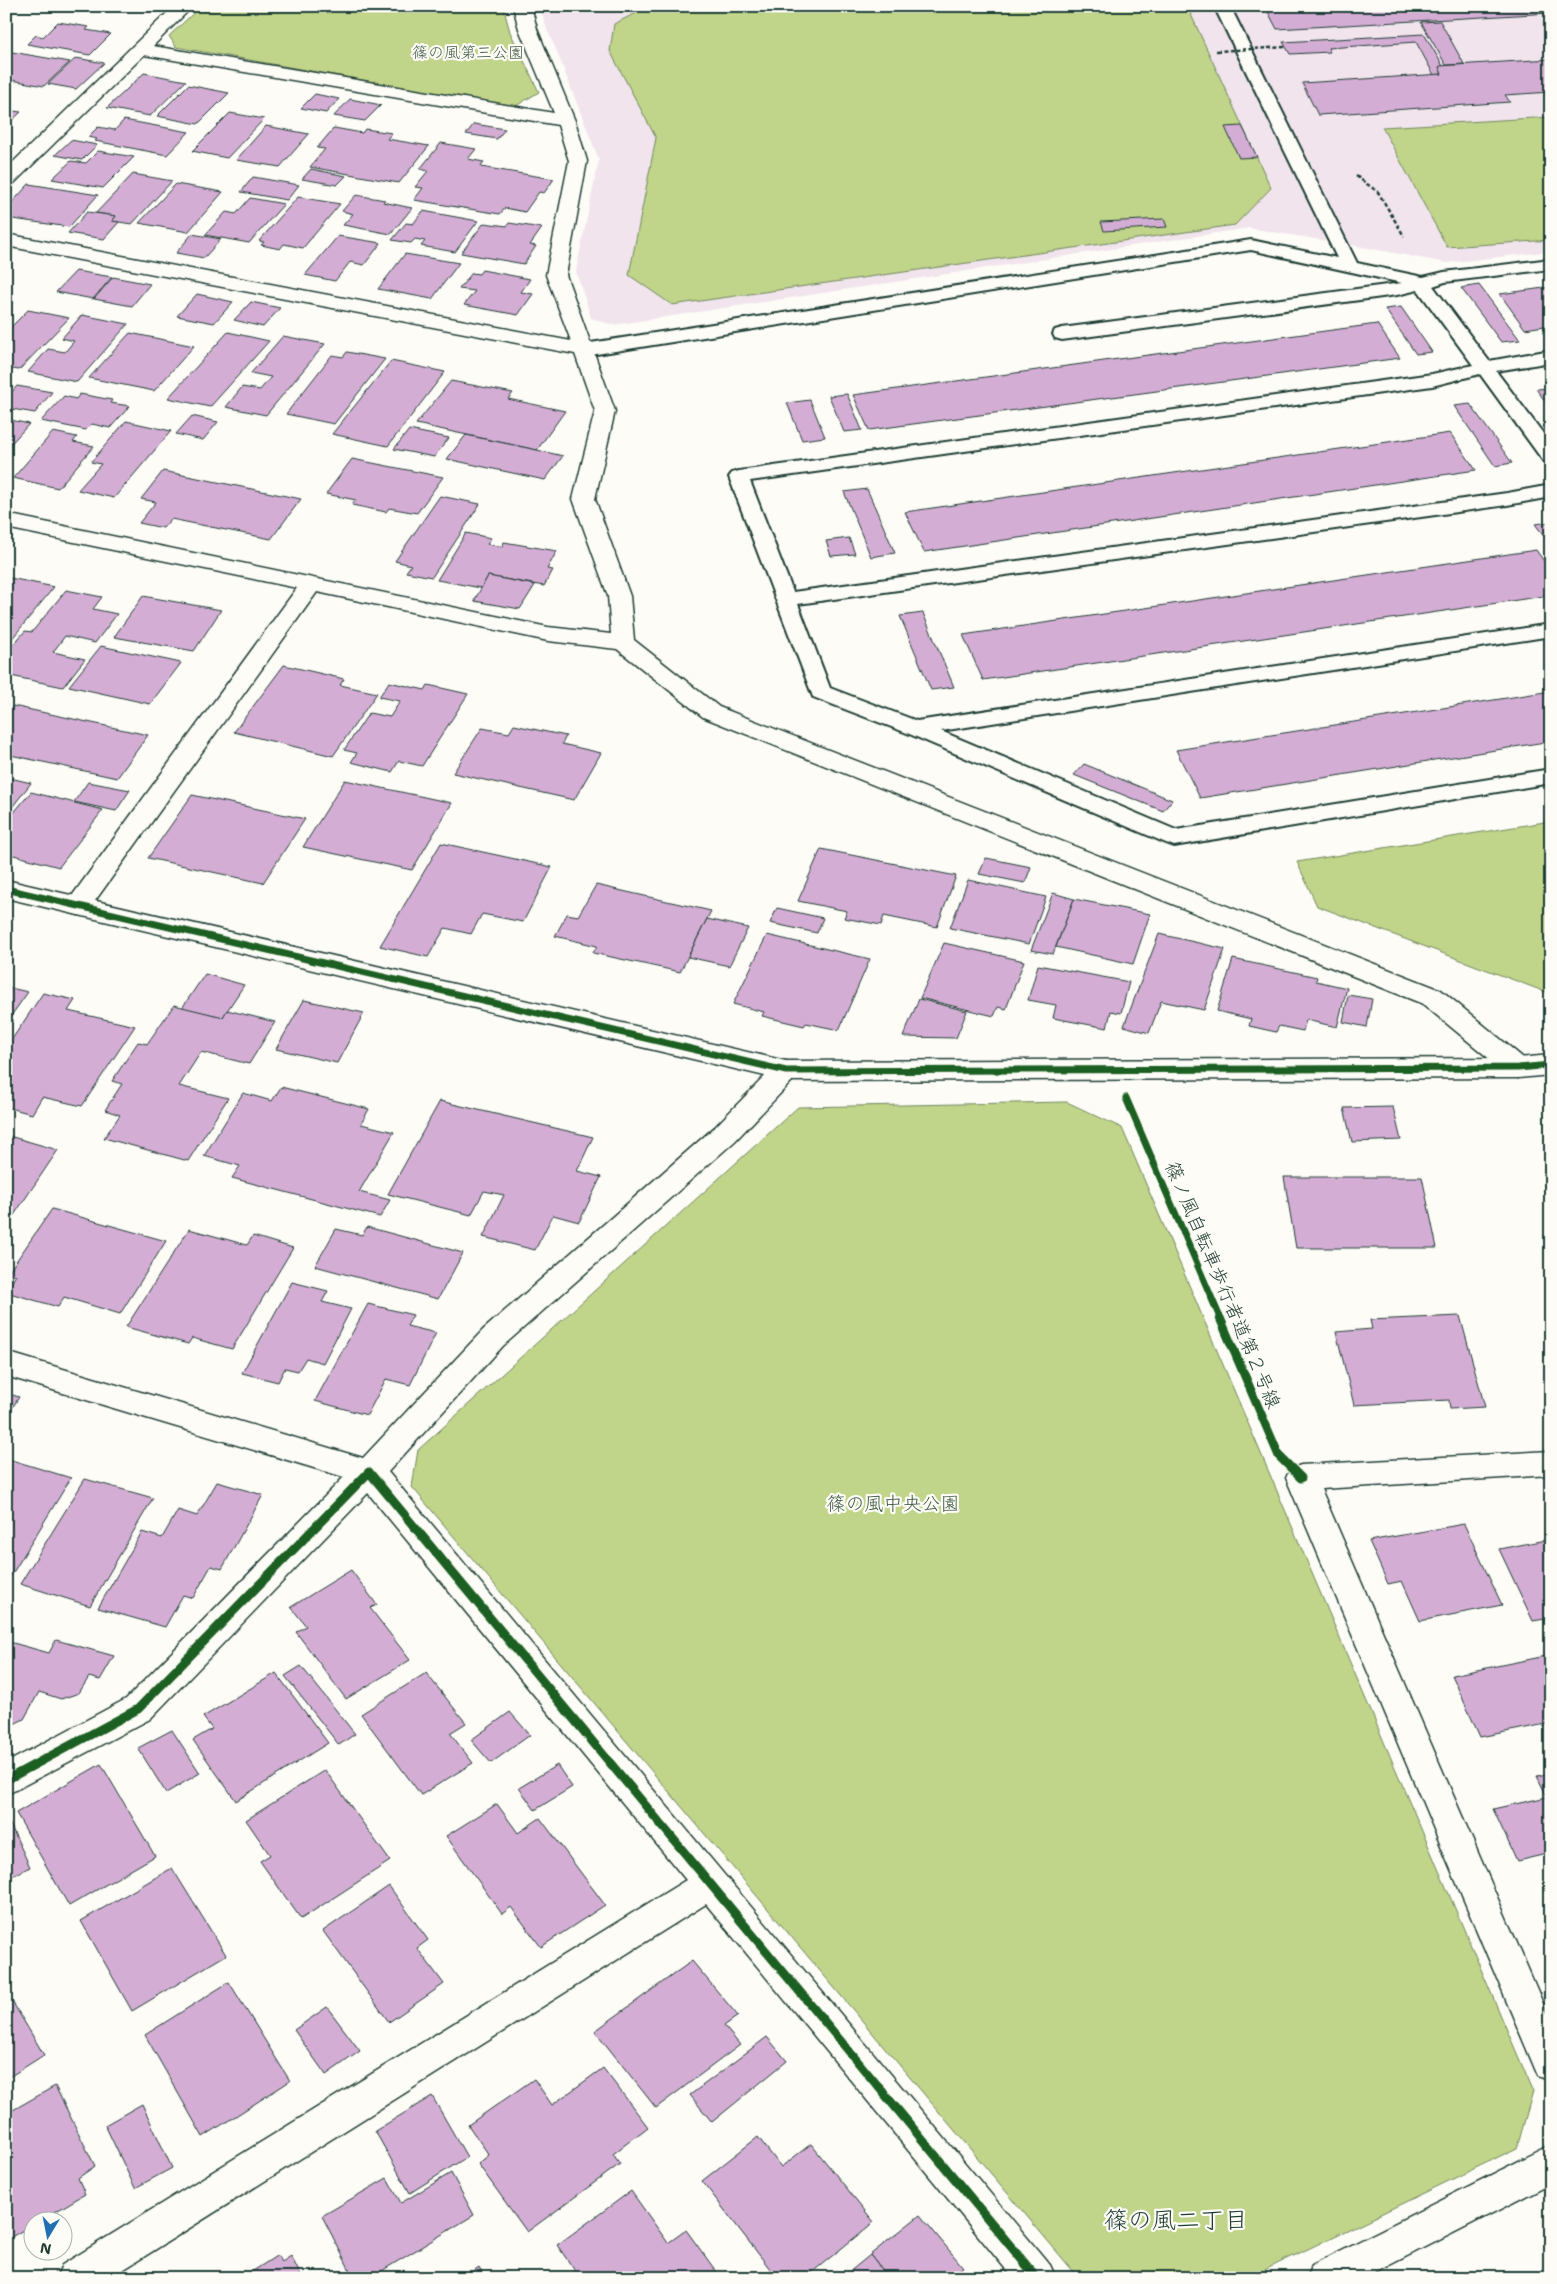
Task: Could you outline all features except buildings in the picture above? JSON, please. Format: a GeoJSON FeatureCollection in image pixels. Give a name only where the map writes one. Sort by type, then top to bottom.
{"type":"FeatureCollection","features":[{"type":"Feature","properties":{"kind":"street"},"geometry":{"type":"LineString","coordinates":[[6,180],[184,6]]}},
{"type":"Feature","properties":{"kind":"street"},"geometry":{"type":"LineString","coordinates":[[522,6],[528,30],[566,121],[578,161],[556,275],[605,411],[584,499],[620,596],[622,643]]}},
{"type":"Feature","properties":{"kind":"street"},"geometry":{"type":"LineString","coordinates":[[140,49],[566,121]]}},
{"type":"Feature","properties":{"kind":"street"},"geometry":{"type":"LineString","coordinates":[[6,240],[584,350]]}},
{"type":"Feature","properties":{"kind":"street"},"geometry":{"type":"LineString","coordinates":[[6,521],[548,634],[622,643],[711,712],[1432,997],[1518,1068]]}},
{"type":"Feature","properties":{"kind":"street"},"geometry":{"type":"LineString","coordinates":[[78,906],[311,584]]}},
{"type":"Feature","properties":{"kind":"street"},"geometry":{"type":"LineString","coordinates":[[6,889],[786,1071],[1518,1068],[1551,1065]]}},
{"type":"Feature","properties":{"kind":"street"},"geometry":{"type":"LineString","coordinates":[[6,1780],[138,1709],[369,1472],[493,1338],[725,1134],[786,1071]]}},
{"type":"Feature","properties":{"kind":"street"},"geometry":{"type":"LineString","coordinates":[[6,1364],[369,1472],[1037,2278]]}},
{"type":"Feature","properties":{"kind":"street"},"geometry":{"type":"LineString","coordinates":[[1551,1463],[1301,1478],[1551,2064]]}},
{"type":"Feature","properties":{"kind":"street"},"geometry":{"type":"LineString","coordinates":[[76,2278],[710,1883]]}},
{"type":"Feature","properties":{"kind":"street"},"geometry":{"type":"LineString","coordinates":[[1325,2278],[1551,2163]]}},
{"type":"Feature","properties":{"kind":"lane"},"geometry":{"type":"LineString","coordinates":[[1222,6],[1349,265]]}},
{"type":"Feature","properties":{"kind":"lane"},"geometry":{"type":"LineString","coordinates":[[584,350],[1251,245],[1421,282],[1551,458]]}},
{"type":"Feature","properties":{"kind":"lane"},"geometry":{"type":"LineString","coordinates":[[1062,334],[1397,290],[1444,277],[1551,264]]}},
{"type":"Feature","properties":{"kind":"lane"},"geometry":{"type":"LineString","coordinates":[[1551,356],[1483,368],[1432,380],[739,477],[821,692],[915,728],[1174,838],[1551,776]]}},
{"type":"Feature","properties":{"kind":"lane"},"geometry":{"type":"LineString","coordinates":[[787,599],[1507,498],[1551,490]]}},
{"type":"Feature","properties":{"kind":"lane"},"geometry":{"type":"LineString","coordinates":[[915,728],[1551,630]]}},
{"type":"Feature","properties":{"kind":"path"},"geometry":{"type":"LineString","coordinates":[[1214,47],[1216,51],[1286,47]]}},
{"type":"Feature","properties":{"kind":"path"},"geometry":{"type":"LineString","coordinates":[[1352,173],[1378,192],[1406,239]]}},
{"type":"Feature","properties":{"kind":"shaded area"},"geometry":{"type":"Polygon","coordinates":[[[540,6],[1551,6],[1551,251],[1446,263],[1249,228],[613,325],[591,318],[576,271],[599,160],[547,30],[540,6]]]}},
{"type":"Feature","properties":{"kind":"green space","name":"篠の風第三公園"},"geometry":{"type":"Polygon","coordinates":[[[201,6],[503,6],[510,32],[539,92],[514,107],[176,47],[169,36],[201,6]]]}},
{"type":"Feature","properties":{"kind":"green space"},"geometry":{"type":"Polygon","coordinates":[[[650,6],[1187,6],[1271,188],[1235,225],[672,305],[629,275],[656,138],[610,51],[614,24],[650,6]]]}},
{"type":"Feature","properties":{"kind":"green space"},"geometry":{"type":"Polygon","coordinates":[[[1551,117],[1551,240],[1447,247],[1382,127],[1551,117]]]}},
{"type":"Feature","properties":{"kind":"green space"},"geometry":{"type":"Polygon","coordinates":[[[1551,821],[1551,994],[1317,906],[1297,862],[1551,821]]]}},
{"type":"Feature","properties":{"kind":"green space","name":"篠の風中央公園"},"geometry":{"type":"Polygon","coordinates":[[[1067,1102],[1122,1128],[1533,2091],[1517,2148],[1248,2278],[1079,2278],[412,1487],[418,1450],[798,1107],[1067,1102]]]}},
{"type":"Feature","properties":{"kind":"cycle path"},"geometry":{"type":"LineString","coordinates":[[6,889],[786,1071],[1518,1068],[1551,1065]]}},
{"type":"Feature","properties":{"kind":"cycle path","name":"篠ノ風自転車歩行者道第２号線"},"geometry":{"type":"LineString","coordinates":[[1126,1098],[1279,1456],[1301,1478]]}},
{"type":"Feature","properties":{"kind":"cycle path"},"geometry":{"type":"LineString","coordinates":[[6,1780],[138,1709],[369,1472],[1037,2278]]}},
{"type":"Feature","properties":{"kind":"district","name":"篠の風二丁目"},"geometry":{"type":"Point","coordinates":[1176,2220]}}]}
